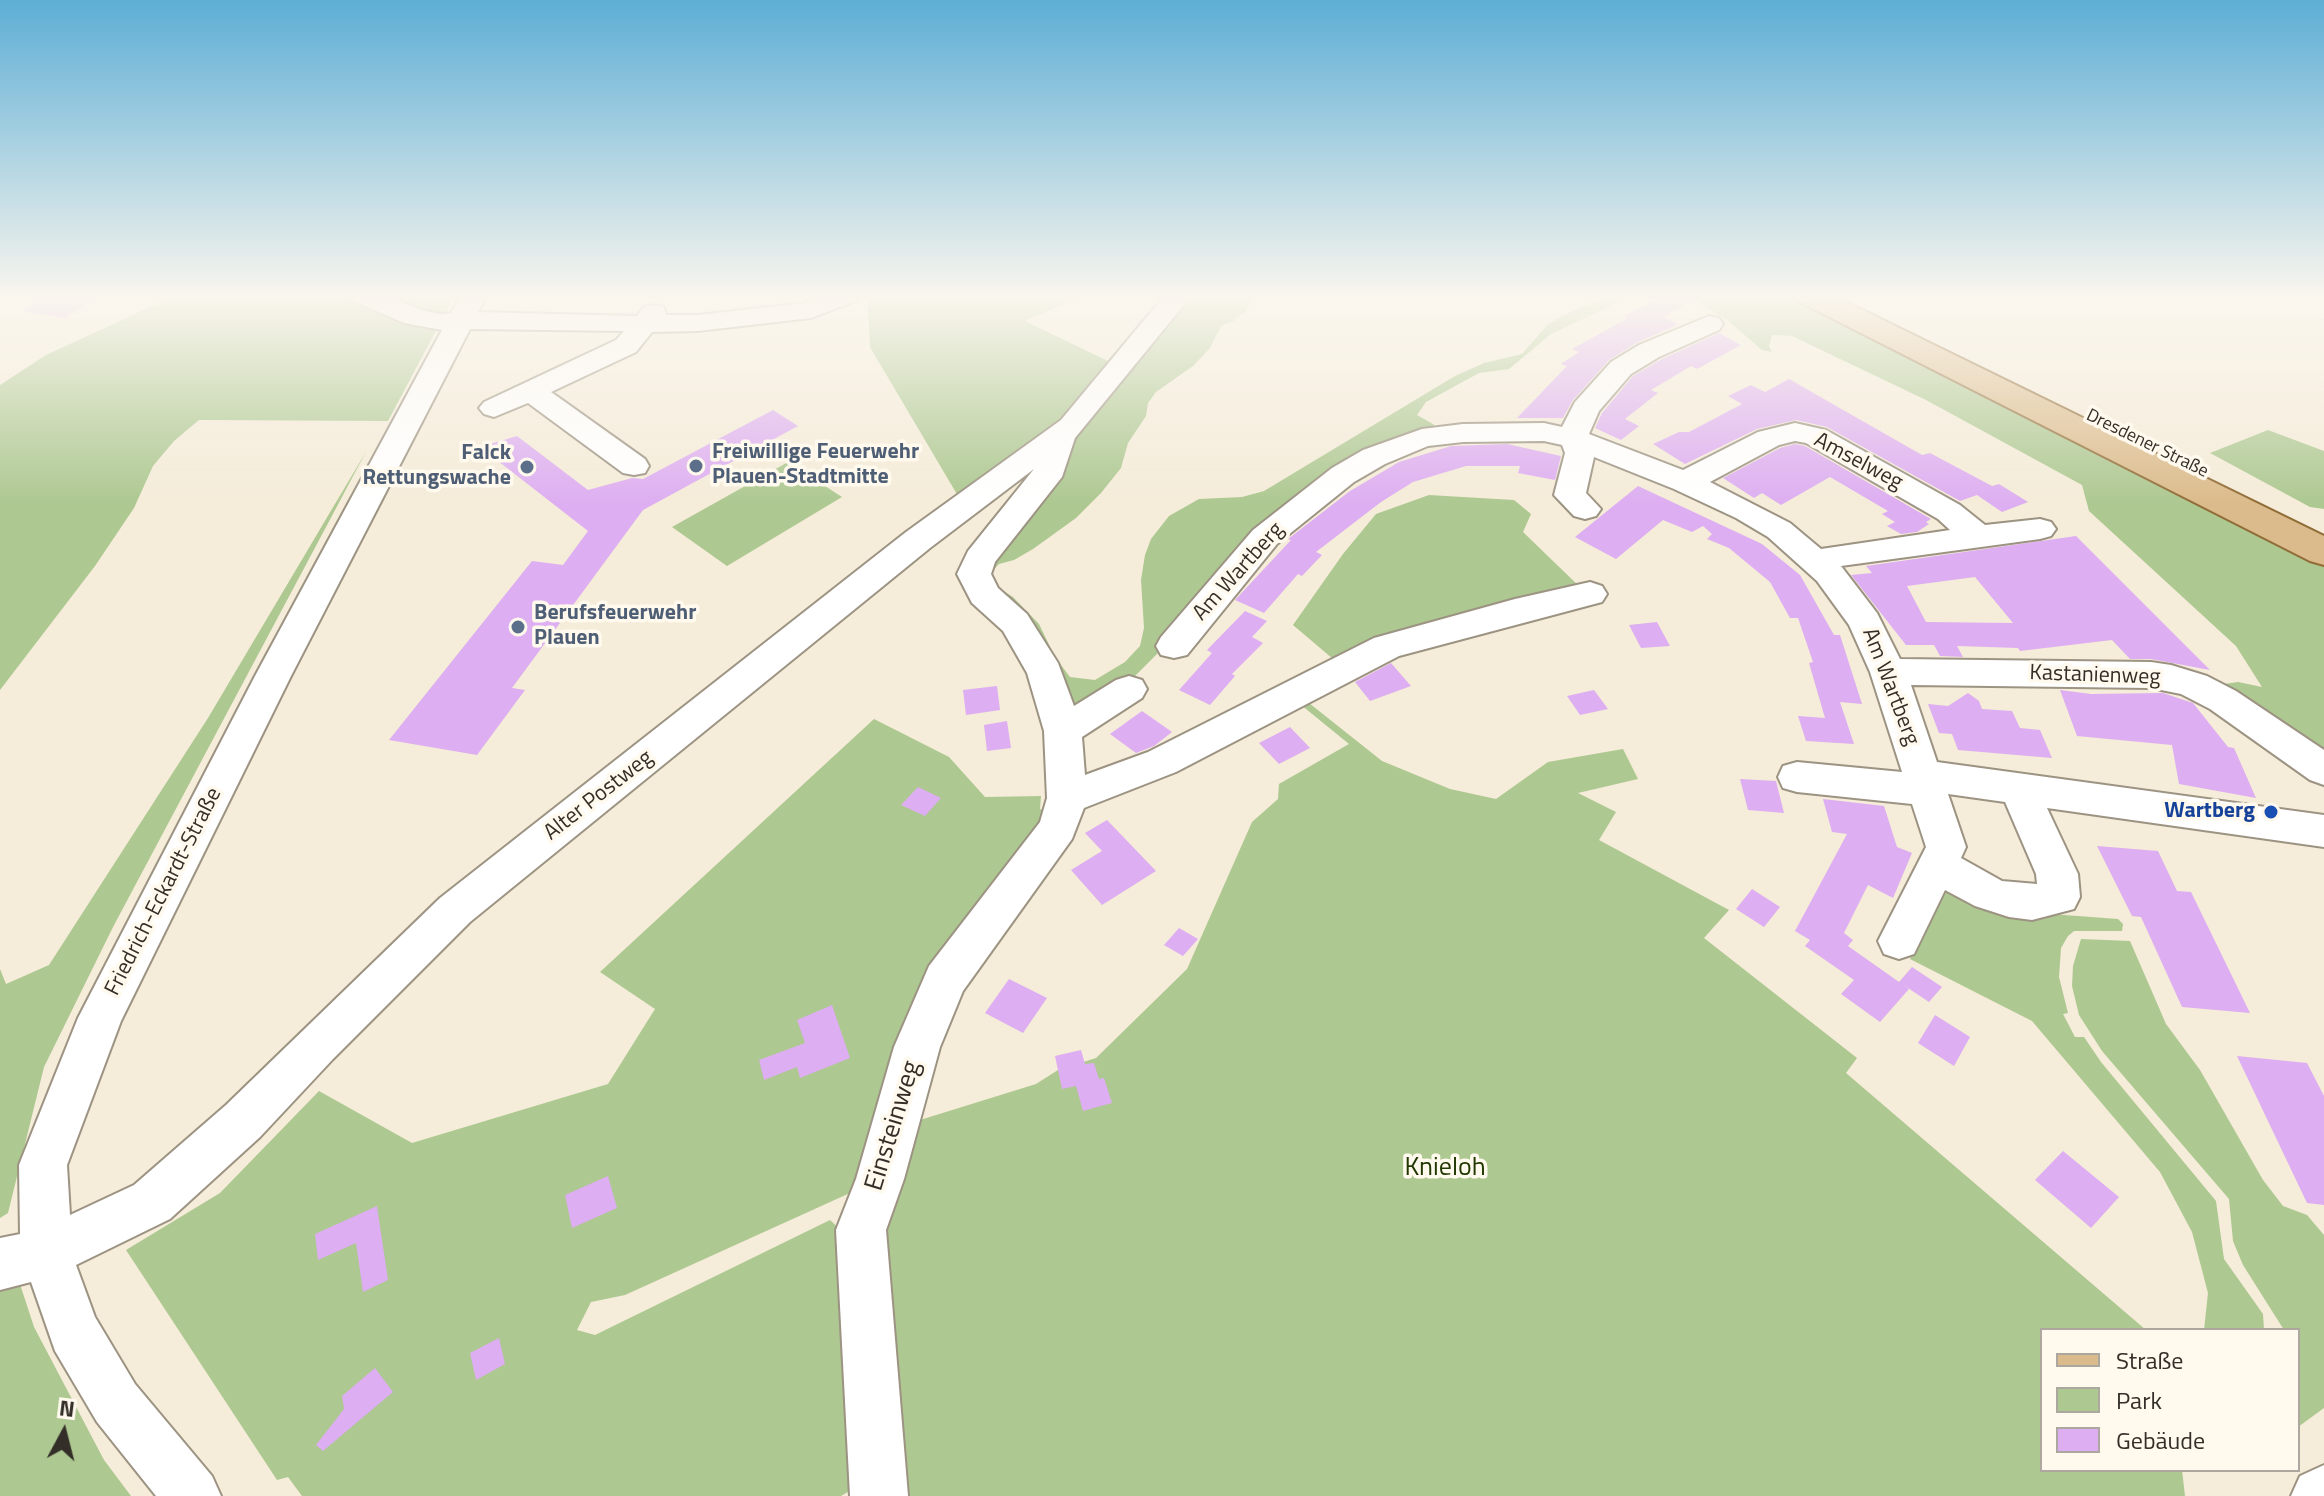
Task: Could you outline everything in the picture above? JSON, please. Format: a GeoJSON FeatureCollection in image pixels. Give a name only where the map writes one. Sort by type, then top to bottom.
{"type":"FeatureCollection","features":[{"type":"Feature","properties":{"kind":"main road"},"geometry":{"type":"LineString","coordinates":[[1949,365],[2324,552]]}},
{"type":"Feature","properties":{"kind":"main road","name":"Dresdener Straße"},"geometry":{"type":"LineString","coordinates":[[1983,365],[2324,532]]}},
{"type":"Feature","properties":{"kind":"street","name":"Friedrich-Eckardt-Straße"},"geometry":{"type":"LineString","coordinates":[[192,1496],[116,1403],[74,1332],[46,1253],[43,1165],[100,1018],[273,676],[437,365]]}},
{"type":"Feature","properties":{"kind":"street"},"geometry":{"type":"LineString","coordinates":[[494,408],[586,365]]}},
{"type":"Feature","properties":{"kind":"street","name":"Alter Postweg"},"geometry":{"type":"LineString","coordinates":[[0,1264],[46,1253],[152,1202],[243,1121],[455,910],[918,540],[1072,426],[1121,365]]}},
{"type":"Feature","properties":{"kind":"street"},"geometry":{"type":"LineString","coordinates":[[1585,509],[1570,495],[1580,453],[1576,426],[1585,408],[1626,365]]}},
{"type":"Feature","properties":{"kind":"street"},"geometry":{"type":"LineString","coordinates":[[530,391],[634,466]]}},
{"type":"Feature","properties":{"kind":"street","name":"Am Wartberg"},"geometry":{"type":"LineString","coordinates":[[1174,646],[1265,537],[1343,475],[1374,457],[1422,438],[1521,431],[1577,440],[1685,482],[1779,530],[1819,563],[1846,591],[1865,621],[1888,672],[1946,847],[1899,941]]}},
{"type":"Feature","properties":{"kind":"street","name":"Amselweg"},"geometry":{"type":"LineString","coordinates":[[1685,482],[1769,438],[1795,432],[1815,436],[1949,512],[1979,537]]}},
{"type":"Feature","properties":{"kind":"street","name":"Einsteinweg"},"geometry":{"type":"LineString","coordinates":[[879,1496],[861,1230],[880,1179],[917,1047],[945,980],[1058,828],[1067,798],[1063,731],[1045,672],[1015,623],[984,595],[974,574],[980,559],[1046,477],[1057,453],[1061,434]]}},
{"type":"Feature","properties":{"kind":"street"},"geometry":{"type":"LineString","coordinates":[[1819,563],[1836,555],[2040,529]]}},
{"type":"Feature","properties":{"kind":"street"},"geometry":{"type":"LineString","coordinates":[[1067,798],[1162,762],[1387,647],[1515,611],[1590,594]]}},
{"type":"Feature","properties":{"kind":"street","name":"Kastanienweg"},"geometry":{"type":"LineString","coordinates":[[1888,672],[2151,675],[2171,678],[2194,685],[2223,700],[2324,770]]}},
{"type":"Feature","properties":{"kind":"street"},"geometry":{"type":"LineString","coordinates":[[1063,731],[1129,689]]}},
{"type":"Feature","properties":{"kind":"street"},"geometry":{"type":"LineString","coordinates":[[1797,777],[2019,788],[2324,831]]}},
{"type":"Feature","properties":{"kind":"street"},"geometry":{"type":"LineString","coordinates":[[1938,866],[1990,894],[2009,900],[2032,903],[2059,897],[2057,874],[2019,788]]}},
{"type":"Feature","properties":{"kind":"green space"},"geometry":{"type":"Polygon","coordinates":[[[31,365],[418,365],[388,421],[199,420],[174,441],[153,466],[134,508],[95,566],[0,690],[0,385],[31,365]]]}},
{"type":"Feature","properties":{"kind":"green space"},"geometry":{"type":"Polygon","coordinates":[[[881,365],[1105,365],[1052,429],[958,496],[881,365]]]}},
{"type":"Feature","properties":{"kind":"green space"},"geometry":{"type":"Polygon","coordinates":[[[1129,365],[1194,365],[1156,392],[1148,403],[1146,416],[1128,443],[1121,468],[1101,493],[1076,518],[1033,549],[999,564],[989,574],[991,583],[1013,597],[1039,624],[1055,657],[1070,677],[1095,680],[1125,662],[1140,646],[1144,628],[1141,580],[1145,555],[1151,539],[1169,516],[1199,499],[1242,497],[1264,491],[1455,376],[1480,365],[1514,365],[1509,369],[1479,373],[1426,402],[1417,415],[1433,424],[1438,431],[1430,429],[1402,435],[1406,439],[1362,460],[1284,514],[1231,563],[1168,643],[1125,686],[1070,723],[1063,690],[1044,652],[983,576],[985,564],[1059,470],[1069,434],[1129,365]]]}},
{"type":"Feature","properties":{"kind":"green space"},"geometry":{"type":"Polygon","coordinates":[[[1852,365],[1925,365],[2324,565],[2324,755],[2224,692],[2224,684],[2238,682],[2262,687],[2236,646],[2089,511],[2082,485],[1926,400],[1852,365]]]}},
{"type":"Feature","properties":{"kind":"green space"},"geometry":{"type":"Polygon","coordinates":[[[2268,430],[2324,451],[2324,509],[2310,507],[2210,453],[2268,430]]]}},
{"type":"Feature","properties":{"kind":"green space"},"geometry":{"type":"Polygon","coordinates":[[[367,450],[113,927],[44,1067],[8,1213],[0,1218],[0,969],[6,984],[49,965],[208,718],[367,450]]]}},
{"type":"Feature","properties":{"kind":"green space"},"geometry":{"type":"Polygon","coordinates":[[[788,462],[842,497],[727,566],[672,527],[788,462]]]}},
{"type":"Feature","properties":{"kind":"green space"},"geometry":{"type":"Polygon","coordinates":[[[1429,495],[1514,500],[1531,514],[1523,532],[1584,591],[1339,664],[1293,625],[1343,554],[1376,514],[1429,495]]]}},
{"type":"Feature","properties":{"kind":"green space","name":"Knieloh"},"geometry":{"type":"Polygon","coordinates":[[[1295,700],[1309,703],[1382,761],[1450,789],[1496,799],[1548,762],[1623,749],[1638,779],[1578,793],[1616,812],[1599,840],[1729,910],[1704,938],[1857,1058],[1846,1073],[2144,1328],[2040,1328],[2040,1472],[2182,1472],[2185,1496],[892,1496],[870,1245],[904,1125],[1036,1084],[1058,1070],[1096,1058],[1187,969],[1252,822],[1278,799],[1279,784],[1349,744],[1295,700]]]}},
{"type":"Feature","properties":{"kind":"green space"},"geometry":{"type":"Polygon","coordinates":[[[874,719],[949,757],[985,797],[1041,796],[1040,809],[1047,811],[1035,838],[915,996],[861,1188],[625,1295],[591,1302],[577,1330],[595,1335],[830,1220],[846,1235],[858,1486],[841,1496],[302,1496],[288,1477],[277,1480],[126,1250],[220,1193],[319,1091],[412,1143],[608,1084],[655,1009],[600,972],[874,719]]]}},
{"type":"Feature","properties":{"kind":"green space"},"geometry":{"type":"Polygon","coordinates":[[[1946,882],[2037,913],[2118,919],[2123,924],[2122,931],[2074,931],[2068,936],[2061,948],[2059,977],[2068,1013],[2063,1014],[2075,1037],[2084,1037],[2101,1062],[2216,1201],[2224,1259],[2263,1314],[2264,1328],[2204,1328],[2208,1293],[2192,1232],[2160,1172],[2032,1021],[1910,959],[1946,882]]]}},
{"type":"Feature","properties":{"kind":"green space"},"geometry":{"type":"Polygon","coordinates":[[[2081,939],[2130,941],[2166,1024],[2200,1070],[2263,1180],[2283,1206],[2307,1215],[2324,1235],[2324,1408],[2300,1426],[2300,1328],[2283,1328],[2243,1265],[2233,1241],[2229,1199],[2102,1051],[2079,1015],[2072,986],[2073,966],[2081,939]]]}},
{"type":"Feature","properties":{"kind":"green space"},"geometry":{"type":"Polygon","coordinates":[[[17,1275],[34,1327],[104,1460],[131,1496],[0,1496],[0,1276],[17,1275]]]}},
{"type":"Feature","properties":{"kind":"building"},"geometry":{"type":"Polygon","coordinates":[[[1563,365],[1605,365],[1573,400],[1563,418],[1517,418],[1567,366],[1563,365]]]}},
{"type":"Feature","properties":{"kind":"building"},"geometry":{"type":"Polygon","coordinates":[[[1652,365],[1705,365],[1697,369],[1691,366],[1651,390],[1658,393],[1625,419],[1639,426],[1621,440],[1595,428],[1602,413],[1633,376],[1652,365]]]}},
{"type":"Feature","properties":{"kind":"building"},"geometry":{"type":"Polygon","coordinates":[[[1789,379],[1922,455],[1930,453],[1992,486],[1999,484],[2028,502],[2002,512],[1977,495],[1960,501],[1827,427],[1796,420],[1757,429],[1685,464],[1653,444],[1679,432],[1689,432],[1742,404],[1728,396],[1751,385],[1765,392],[1789,379]]]}},
{"type":"Feature","properties":{"kind":"building","name":"Berufsfeuerwehr Plauen"},"geometry":{"type":"Polygon","coordinates":[[[773,410],[798,426],[643,510],[512,688],[525,690],[477,755],[389,740],[532,561],[563,565],[588,531],[480,447],[517,436],[588,490],[632,478],[643,479],[773,410]]]}},
{"type":"Feature","properties":{"kind":"building"},"geometry":{"type":"Polygon","coordinates":[[[1507,444],[1561,456],[1555,480],[1518,473],[1520,466],[1466,466],[1413,482],[1381,502],[1316,552],[1322,555],[1302,576],[1298,574],[1264,613],[1235,600],[1291,540],[1288,539],[1350,491],[1399,462],[1451,446],[1507,444]]]}},
{"type":"Feature","properties":{"kind":"building"},"geometry":{"type":"Polygon","coordinates":[[[1795,444],[1805,446],[1931,519],[1926,522],[1929,524],[1917,532],[1901,534],[1887,526],[1895,522],[1882,514],[1888,511],[1830,477],[1781,505],[1762,493],[1754,498],[1723,478],[1780,448],[1795,444]]]}},
{"type":"Feature","properties":{"kind":"building"},"geometry":{"type":"Polygon","coordinates":[[[1638,486],[1762,544],[1800,575],[1834,635],[1840,635],[1862,704],[1840,702],[1854,744],[1806,741],[1798,716],[1825,718],[1809,663],[1813,662],[1798,618],[1790,618],[1770,582],[1729,548],[1707,539],[1712,534],[1703,526],[1692,532],[1663,520],[1616,559],[1575,537],[1638,486]]]}},
{"type":"Feature","properties":{"kind":"building"},"geometry":{"type":"Polygon","coordinates":[[[2076,536],[2210,670],[2151,659],[2130,659],[2112,640],[2020,651],[2018,648],[1957,646],[1963,657],[1940,656],[1934,645],[1906,645],[1851,575],[1872,573],[1866,566],[2076,536]],[[1975,577],[1907,586],[1926,622],[2013,623],[1975,577]]]}},
{"type":"Feature","properties":{"kind":"building"},"geometry":{"type":"Polygon","coordinates":[[[1245,611],[1267,621],[1252,637],[1263,643],[1232,674],[1235,676],[1210,705],[1179,690],[1212,653],[1207,650],[1245,611]]]}},
{"type":"Feature","properties":{"kind":"building"},"geometry":{"type":"Polygon","coordinates":[[[1657,622],[1670,646],[1641,648],[1629,625],[1657,622]]]}},
{"type":"Feature","properties":{"kind":"building"},"geometry":{"type":"Polygon","coordinates":[[[1391,663],[1411,686],[1370,701],[1355,682],[1391,663]]]}},
{"type":"Feature","properties":{"kind":"building"},"geometry":{"type":"Polygon","coordinates":[[[997,686],[1000,710],[966,715],[963,690],[997,686]]]}},
{"type":"Feature","properties":{"kind":"building"},"geometry":{"type":"Polygon","coordinates":[[[1594,690],[1608,709],[1580,715],[1567,696],[1594,690]]]}},
{"type":"Feature","properties":{"kind":"building"},"geometry":{"type":"Polygon","coordinates":[[[2060,690],[2091,694],[2163,693],[2193,703],[2228,747],[2234,748],[2256,798],[2179,784],[2172,745],[2077,736],[2060,690]]]}},
{"type":"Feature","properties":{"kind":"building"},"geometry":{"type":"Polygon","coordinates":[[[1968,693],[1979,701],[1982,709],[2012,711],[2020,728],[2040,730],[2052,758],[1958,750],[1952,734],[1939,733],[1928,704],[1948,706],[1968,693]]]}},
{"type":"Feature","properties":{"kind":"building"},"geometry":{"type":"Polygon","coordinates":[[[1142,711],[1172,732],[1154,746],[1136,753],[1110,734],[1142,711]]]}},
{"type":"Feature","properties":{"kind":"building"},"geometry":{"type":"Polygon","coordinates":[[[1007,721],[1011,748],[987,751],[984,725],[1007,721]]]}},
{"type":"Feature","properties":{"kind":"building"},"geometry":{"type":"Polygon","coordinates":[[[1290,727],[1310,748],[1279,764],[1259,743],[1290,727]]]}},
{"type":"Feature","properties":{"kind":"building"},"geometry":{"type":"Polygon","coordinates":[[[1740,779],[1776,781],[1784,813],[1748,810],[1740,779]]]}},
{"type":"Feature","properties":{"kind":"building"},"geometry":{"type":"Polygon","coordinates":[[[918,787],[941,798],[925,816],[901,805],[918,787]]]}},
{"type":"Feature","properties":{"kind":"building"},"geometry":{"type":"Polygon","coordinates":[[[1823,799],[1884,806],[1897,847],[1912,853],[1893,898],[1868,885],[1844,933],[1853,940],[1848,946],[1909,989],[1880,1022],[1841,994],[1854,980],[1805,946],[1810,940],[1795,931],[1847,834],[1832,832],[1823,799]]]}},
{"type":"Feature","properties":{"kind":"building"},"geometry":{"type":"Polygon","coordinates":[[[1107,820],[1156,871],[1102,905],[1071,870],[1102,851],[1085,833],[1107,820]]]}},
{"type":"Feature","properties":{"kind":"building"},"geometry":{"type":"Polygon","coordinates":[[[2097,846],[2158,851],[2177,891],[2191,892],[2250,1013],[2182,1007],[2141,917],[2132,916],[2097,846]]]}},
{"type":"Feature","properties":{"kind":"building"},"geometry":{"type":"Polygon","coordinates":[[[1752,889],[1780,907],[1764,927],[1736,909],[1752,889]]]}},
{"type":"Feature","properties":{"kind":"building"},"geometry":{"type":"Polygon","coordinates":[[[1179,928],[1198,939],[1183,956],[1164,945],[1179,928]]]}},
{"type":"Feature","properties":{"kind":"building"},"geometry":{"type":"Polygon","coordinates":[[[1912,967],[1942,987],[1929,1002],[1899,982],[1912,967]]]}},
{"type":"Feature","properties":{"kind":"building"},"geometry":{"type":"Polygon","coordinates":[[[1009,979],[1047,998],[1023,1033],[985,1013],[1009,979]]]}},
{"type":"Feature","properties":{"kind":"building"},"geometry":{"type":"Polygon","coordinates":[[[832,1005],[850,1058],[800,1078],[797,1067],[764,1080],[759,1060],[805,1043],[797,1020],[832,1005]]]}},
{"type":"Feature","properties":{"kind":"building"},"geometry":{"type":"Polygon","coordinates":[[[1935,1015],[1970,1037],[1954,1066],[1918,1043],[1935,1015]]]}},
{"type":"Feature","properties":{"kind":"building"},"geometry":{"type":"Polygon","coordinates":[[[1081,1050],[1085,1064],[1094,1063],[1099,1079],[1104,1078],[1112,1103],[1083,1111],[1076,1086],[1062,1089],[1055,1056],[1081,1050]]]}},
{"type":"Feature","properties":{"kind":"building"},"geometry":{"type":"Polygon","coordinates":[[[2237,1056],[2307,1063],[2324,1096],[2324,1205],[2307,1203],[2237,1056]]]}},
{"type":"Feature","properties":{"kind":"building"},"geometry":{"type":"Polygon","coordinates":[[[2063,1151],[2119,1197],[2091,1228],[2035,1180],[2063,1151]]]}},
{"type":"Feature","properties":{"kind":"building"},"geometry":{"type":"Polygon","coordinates":[[[608,1176],[617,1208],[572,1228],[565,1195],[608,1176]]]}},
{"type":"Feature","properties":{"kind":"building"},"geometry":{"type":"Polygon","coordinates":[[[377,1206],[388,1280],[363,1292],[356,1243],[318,1260],[315,1234],[377,1206]]]}},
{"type":"Feature","properties":{"kind":"building"},"geometry":{"type":"Polygon","coordinates":[[[499,1338],[505,1364],[476,1380],[470,1353],[499,1338]]]}},
{"type":"Feature","properties":{"kind":"building"},"geometry":{"type":"Polygon","coordinates":[[[375,1368],[393,1392],[323,1451],[316,1445],[344,1409],[342,1396],[375,1368]]]}},
{"type":"Feature","properties":{"kind":"place","name":"Freiwillige Feuerwehr Plauen-Stadtmitte"},"geometry":{"type":"Point","coordinates":[696,466]}},
{"type":"Feature","properties":{"kind":"place","name":"Falck Rettungswache"},"geometry":{"type":"Point","coordinates":[527,467]}},
{"type":"Feature","properties":{"kind":"place","name":"Berufsfeuerwehr Plauen"},"geometry":{"type":"Point","coordinates":[518,627]}},
{"type":"Feature","properties":{"kind":"place","name":"Wartberg"},"geometry":{"type":"Point","coordinates":[2271,812]}}]}
